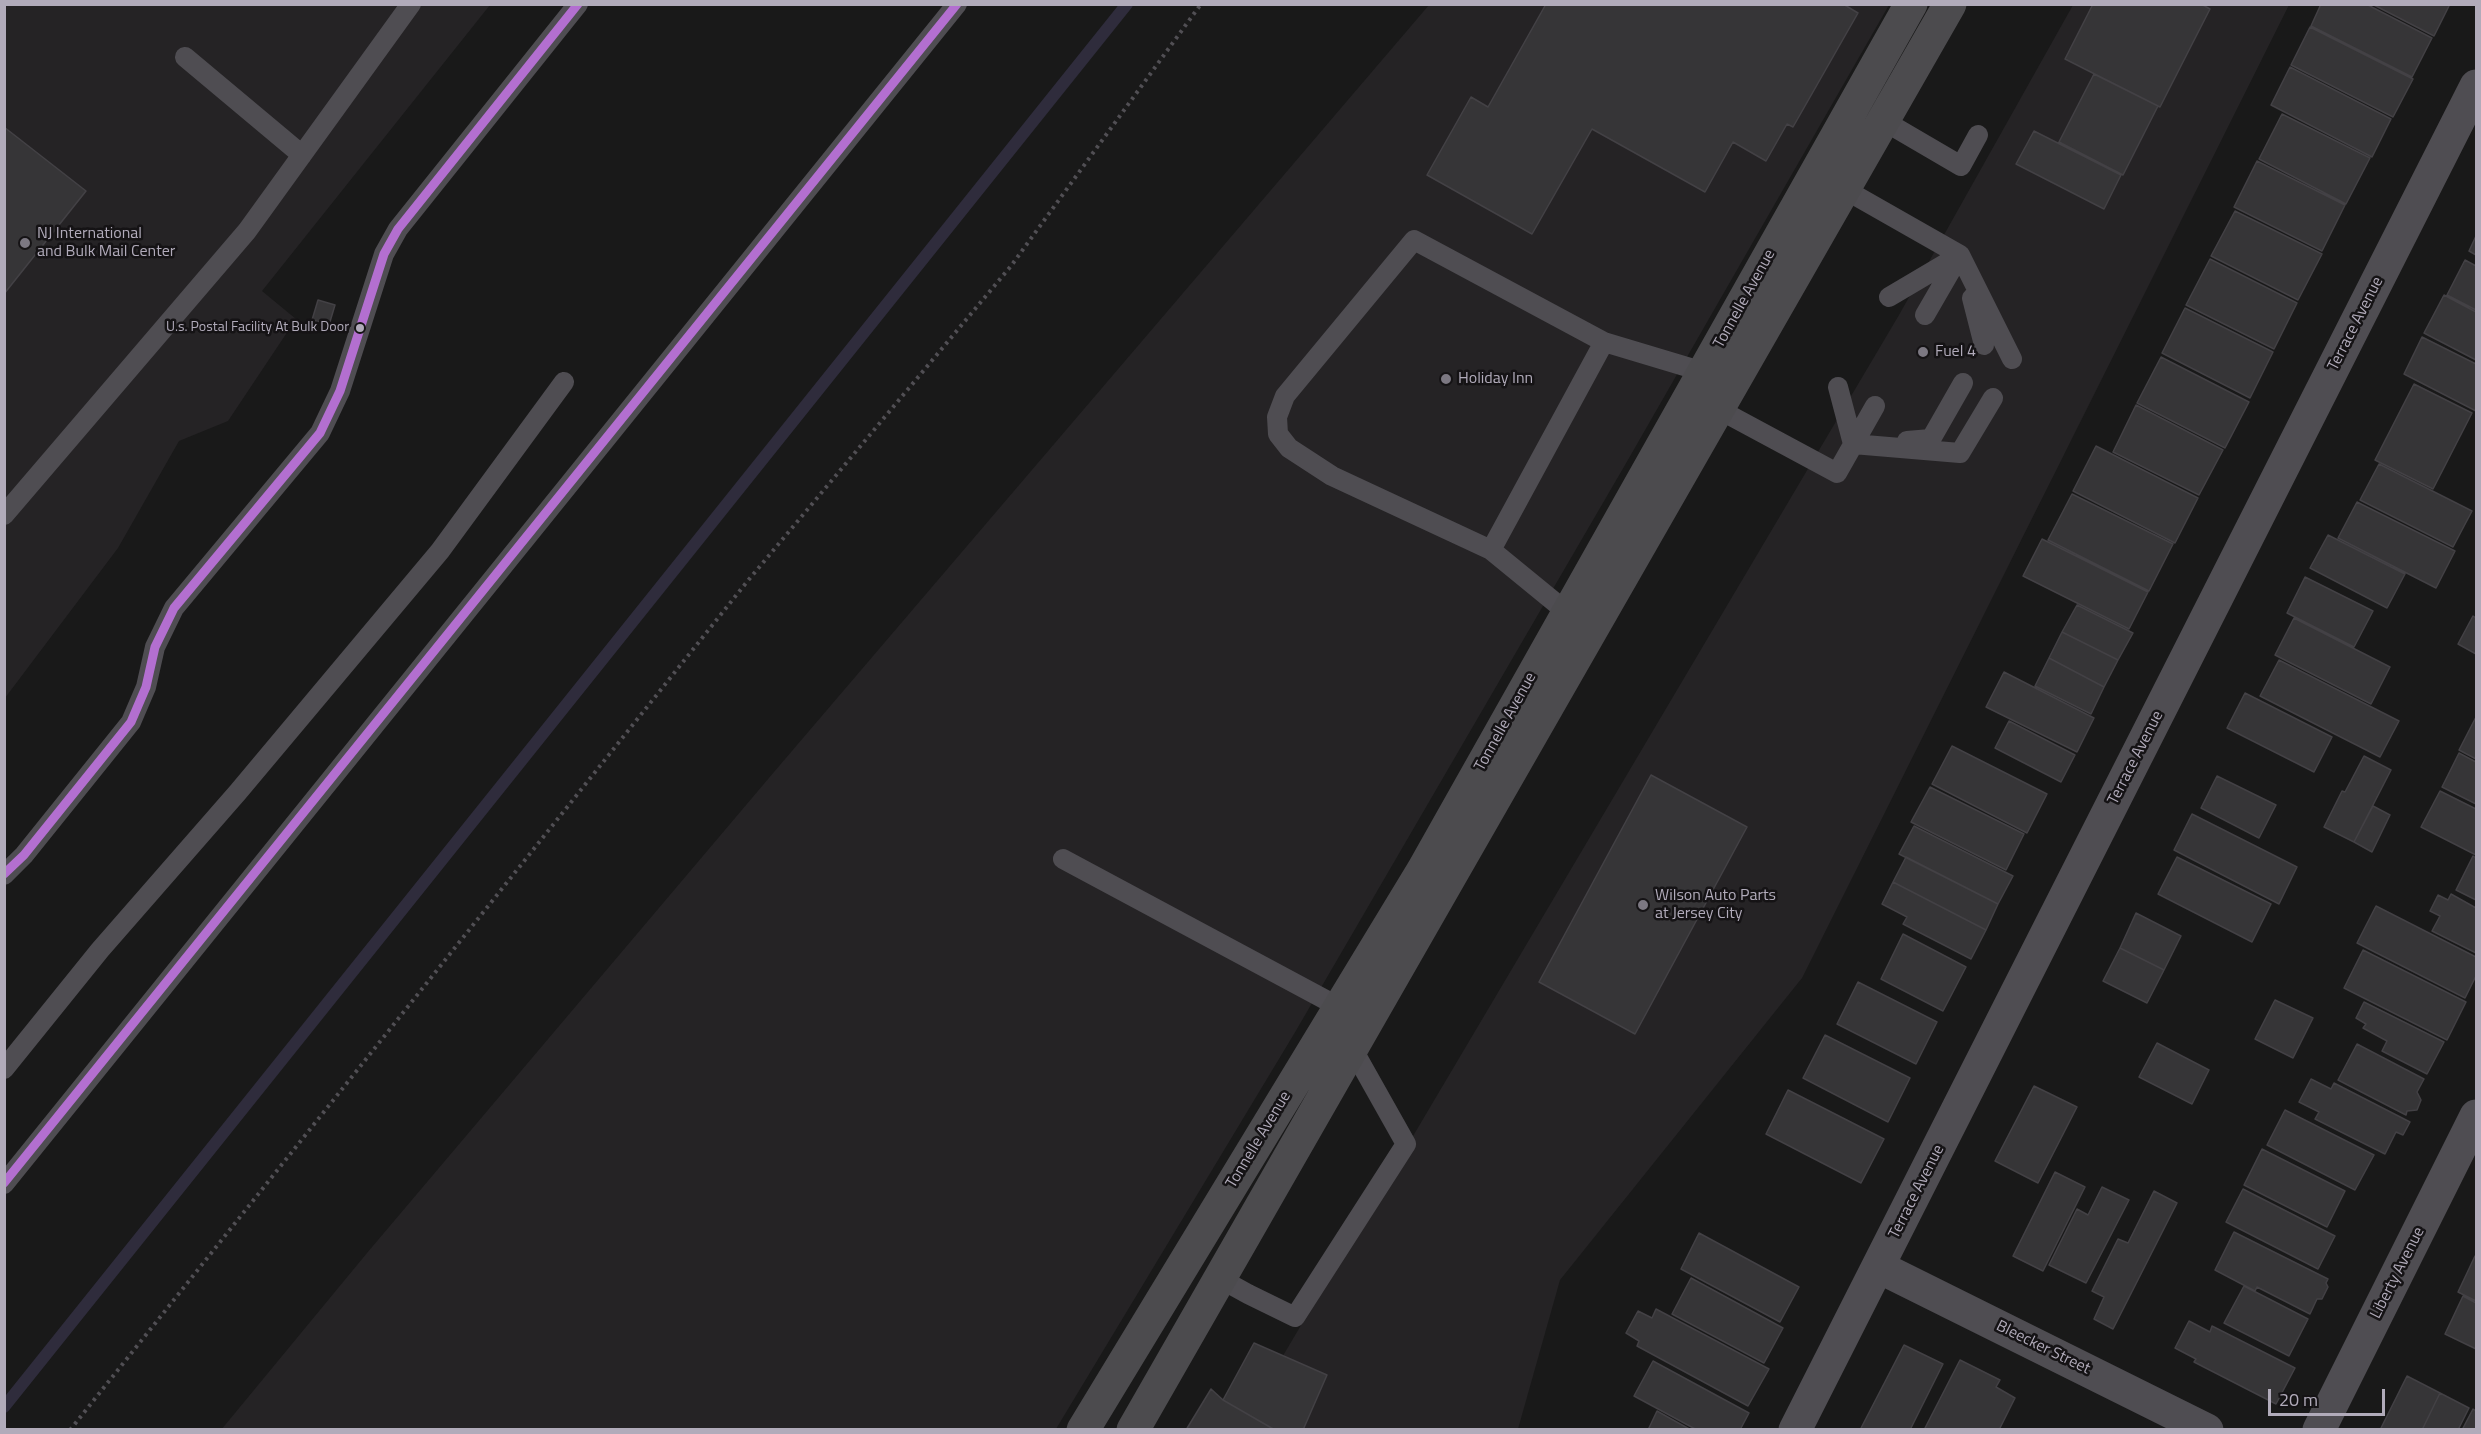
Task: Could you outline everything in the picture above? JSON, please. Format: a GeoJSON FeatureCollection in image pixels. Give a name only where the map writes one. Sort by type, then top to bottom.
{"type":"FeatureCollection","features":[{"type":"Feature","properties":{"kind":"highway","name":"Tonnelle Avenue"},"geometry":{"type":"LineString","coordinates":[[1083,1430],[1423,870],[1911,4]]}},
{"type":"Feature","properties":{"kind":"highway","name":"Tonnelle Avenue"},"geometry":{"type":"LineString","coordinates":[[1133,1430],[1950,4]]}},
{"type":"Feature","properties":{"kind":"street","name":"Terrace Avenue"},"geometry":{"type":"LineString","coordinates":[[1795,1430],[2476,86]]}},
{"type":"Feature","properties":{"kind":"street","name":"Liberty Avenue"},"geometry":{"type":"LineString","coordinates":[[2319,1430],[2476,1116]]}},
{"type":"Feature","properties":{"kind":"street","name":"Bleecker Street"},"geometry":{"type":"LineString","coordinates":[[1879,1267],[2207,1430]]}},
{"type":"Feature","properties":{"kind":"lane"},"geometry":{"type":"LineString","coordinates":[[4,515],[247,231],[411,4]]}},
{"type":"Feature","properties":{"kind":"lane"},"geometry":{"type":"LineString","coordinates":[[4,875],[24,855],[131,722],[143,695],[155,647],[174,608],[320,433],[340,391],[384,254],[398,229],[578,4]]}},
{"type":"Feature","properties":{"kind":"lane"},"geometry":{"type":"LineString","coordinates":[[7,1177],[957,4]]}},
{"type":"Feature","properties":{"kind":"lane"},"geometry":{"type":"LineString","coordinates":[[185,57],[302,155]]}},
{"type":"Feature","properties":{"kind":"lane"},"geometry":{"type":"LineString","coordinates":[[1884,121],[1961,166],[1978,135]]}},
{"type":"Feature","properties":{"kind":"lane"},"geometry":{"type":"LineString","coordinates":[[1844,189],[1960,255],[2012,359]]}},
{"type":"Feature","properties":{"kind":"lane"},"geometry":{"type":"LineString","coordinates":[[1568,613],[1491,550],[1332,476],[1288,448],[1278,434],[1277,417],[1285,396],[1414,240],[1604,342],[1704,372]]}},
{"type":"Feature","properties":{"kind":"lane"},"geometry":{"type":"LineString","coordinates":[[1889,297],[1960,255]]}},
{"type":"Feature","properties":{"kind":"lane"},"geometry":{"type":"LineString","coordinates":[[1925,315],[1960,255]]}},
{"type":"Feature","properties":{"kind":"lane"},"geometry":{"type":"LineString","coordinates":[[1960,255],[1984,345]]}},
{"type":"Feature","properties":{"kind":"lane"},"geometry":{"type":"LineString","coordinates":[[1491,550],[1604,342]]}},
{"type":"Feature","properties":{"kind":"lane"},"geometry":{"type":"LineString","coordinates":[[4,1069],[100,950],[238,792],[440,551],[564,382]]}},
{"type":"Feature","properties":{"kind":"lane"},"geometry":{"type":"LineString","coordinates":[[1854,444],[1931,439],[1963,383]]}},
{"type":"Feature","properties":{"kind":"lane"},"geometry":{"type":"LineString","coordinates":[[1838,387],[1854,444]]}},
{"type":"Feature","properties":{"kind":"lane"},"geometry":{"type":"LineString","coordinates":[[1854,444],[1960,453],[1993,398]]}},
{"type":"Feature","properties":{"kind":"lane"},"geometry":{"type":"LineString","coordinates":[[1718,409],[1837,473],[1875,406]]}},
{"type":"Feature","properties":{"kind":"lane"},"geometry":{"type":"LineString","coordinates":[[1063,859],[1339,1007]]}},
{"type":"Feature","properties":{"kind":"lane"},"geometry":{"type":"LineString","coordinates":[[1219,1278],[1295,1317],[1406,1144],[1352,1048]]}},
{"type":"Feature","properties":{"kind":"path"},"geometry":{"type":"LineString","coordinates":[[70,1430],[746,583],[1011,266],[1201,4]]}},
{"type":"Feature","properties":{"kind":"shaded area","name":"NJ International and Bulk Mail Center"},"geometry":{"type":"Polygon","coordinates":[[[5,5],[490,5],[262,291],[296,319],[228,421],[179,441],[118,548],[5,698],[5,5]]]}},
{"type":"Feature","properties":{"kind":"shaded area"},"geometry":{"type":"Polygon","coordinates":[[[1429,5],[1889,5],[1294,1034],[1056,1429],[221,1430],[367,1253],[774,772],[1429,5]]]}},
{"type":"Feature","properties":{"kind":"shaded area"},"geometry":{"type":"Polygon","coordinates":[[[2073,5],[2289,5],[1802,978],[1560,1280],[1518,1429],[1239,1430],[1899,315],[2073,5]]]}},
{"type":"Feature","properties":{"kind":"building"},"geometry":{"type":"Polygon","coordinates":[[[1546,4],[1843,4],[1858,13],[1793,127],[1787,124],[1766,161],[1733,142],[1705,192],[1592,129],[1532,234],[1427,175],[1471,97],[1488,107],[1546,4]]]}},
{"type":"Feature","properties":{"kind":"building"},"geometry":{"type":"Polygon","coordinates":[[[2093,4],[2201,4],[2210,9],[2160,107],[2065,59],[2093,4]]]}},
{"type":"Feature","properties":{"kind":"building"},"geometry":{"type":"Polygon","coordinates":[[[2321,4],[2366,4],[2432,38],[2412,77],[2311,26],[2321,4]]]}},
{"type":"Feature","properties":{"kind":"building"},"geometry":{"type":"Polygon","coordinates":[[[2372,4],[2450,4],[2434,36],[2372,4]]]}},
{"type":"Feature","properties":{"kind":"building"},"geometry":{"type":"Polygon","coordinates":[[[2310,27],[2413,79],[2393,117],[2291,65],[2310,27]]]}},
{"type":"Feature","properties":{"kind":"building"},"geometry":{"type":"Polygon","coordinates":[[[2290,67],[2391,119],[2372,157],[2271,105],[2290,67]]]}},
{"type":"Feature","properties":{"kind":"building"},"geometry":{"type":"Polygon","coordinates":[[[2094,74],[2158,106],[2123,175],[2059,142],[2094,74]]]}},
{"type":"Feature","properties":{"kind":"building"},"geometry":{"type":"Polygon","coordinates":[[[2282,114],[2370,158],[2346,204],[2259,159],[2282,114]]]}},
{"type":"Feature","properties":{"kind":"building","name":"NJ International and Bulk Mail Center"},"geometry":{"type":"Polygon","coordinates":[[[4,127],[86,191],[4,294],[4,127]]]}},
{"type":"Feature","properties":{"kind":"building"},"geometry":{"type":"Polygon","coordinates":[[[2034,131],[2121,175],[2104,209],[2016,164],[2034,131]]]}},
{"type":"Feature","properties":{"kind":"building"},"geometry":{"type":"Polygon","coordinates":[[[2257,161],[2345,205],[2322,251],[2234,207],[2257,161]]]}},
{"type":"Feature","properties":{"kind":"building"},"geometry":{"type":"Polygon","coordinates":[[[2235,211],[2322,254],[2298,300],[2211,256],[2235,211]]]}},
{"type":"Feature","properties":{"kind":"building"},"geometry":{"type":"Polygon","coordinates":[[[2476,236],[2476,255],[2469,251],[2476,236]]]}},
{"type":"Feature","properties":{"kind":"building"},"geometry":{"type":"Polygon","coordinates":[[[2210,259],[2297,303],[2274,349],[2186,305],[2210,259]]]}},
{"type":"Feature","properties":{"kind":"building"},"geometry":{"type":"Polygon","coordinates":[[[2465,260],[2476,266],[2476,310],[2447,295],[2465,260]]]}},
{"type":"Feature","properties":{"kind":"building"},"geometry":{"type":"Polygon","coordinates":[[[2444,295],[2476,312],[2476,360],[2424,333],[2444,295]]]}},
{"type":"Feature","properties":{"kind":"building"},"geometry":{"type":"Polygon","coordinates":[[[318,300],[335,305],[329,325],[312,320],[318,300]]]}},
{"type":"Feature","properties":{"kind":"building"},"geometry":{"type":"Polygon","coordinates":[[[2185,308],[2273,352],[2250,398],[2162,353],[2185,308]]]}},
{"type":"Feature","properties":{"kind":"building"},"geometry":{"type":"Polygon","coordinates":[[[2422,337],[2476,364],[2476,411],[2404,374],[2422,337]]]}},
{"type":"Feature","properties":{"kind":"building"},"geometry":{"type":"Polygon","coordinates":[[[2161,357],[2249,402],[2225,448],[2137,403],[2161,357]]]}},
{"type":"Feature","properties":{"kind":"building"},"geometry":{"type":"Polygon","coordinates":[[[2414,384],[2472,413],[2433,489],[2375,460],[2414,384]]]}},
{"type":"Feature","properties":{"kind":"building"},"geometry":{"type":"Polygon","coordinates":[[[2136,405],[2223,450],[2199,495],[2113,452],[2136,405]]]}},
{"type":"Feature","properties":{"kind":"building"},"geometry":{"type":"Polygon","coordinates":[[[2096,446],[2198,498],[2175,543],[2073,491],[2096,446]]]}},
{"type":"Feature","properties":{"kind":"building"},"geometry":{"type":"Polygon","coordinates":[[[2379,464],[2472,511],[2453,547],[2360,500],[2379,464]]]}},
{"type":"Feature","properties":{"kind":"building"},"geometry":{"type":"Polygon","coordinates":[[[2072,494],[2173,544],[2149,591],[2048,540],[2072,494]]]}},
{"type":"Feature","properties":{"kind":"building"},"geometry":{"type":"Polygon","coordinates":[[[2357,502],[2455,551],[2436,588],[2338,538],[2357,502]]]}},
{"type":"Feature","properties":{"kind":"building"},"geometry":{"type":"Polygon","coordinates":[[[2328,535],[2405,574],[2387,608],[2310,568],[2328,535]]]}},
{"type":"Feature","properties":{"kind":"building"},"geometry":{"type":"Polygon","coordinates":[[[2042,539],[2148,592],[2129,629],[2023,576],[2042,539]]]}},
{"type":"Feature","properties":{"kind":"building"},"geometry":{"type":"Polygon","coordinates":[[[2305,577],[2373,611],[2354,647],[2287,613],[2305,577]]]}},
{"type":"Feature","properties":{"kind":"building"},"geometry":{"type":"Polygon","coordinates":[[[2077,605],[2133,633],[2118,660],[2062,632],[2077,605]]]}},
{"type":"Feature","properties":{"kind":"building"},"geometry":{"type":"Polygon","coordinates":[[[2473,616],[2476,618],[2476,654],[2458,644],[2473,616]]]}},
{"type":"Feature","properties":{"kind":"building"},"geometry":{"type":"Polygon","coordinates":[[[2294,618],[2390,667],[2371,704],[2275,655],[2294,618]]]}},
{"type":"Feature","properties":{"kind":"building"},"geometry":{"type":"Polygon","coordinates":[[[2062,632],[2118,660],[2104,687],[2049,658],[2062,632]]]}},
{"type":"Feature","properties":{"kind":"building"},"geometry":{"type":"Polygon","coordinates":[[[2049,658],[2104,687],[2091,714],[2035,686],[2049,658]]]}},
{"type":"Feature","properties":{"kind":"building"},"geometry":{"type":"Polygon","coordinates":[[[2279,660],[2399,721],[2380,757],[2260,696],[2279,660]]]}},
{"type":"Feature","properties":{"kind":"building"},"geometry":{"type":"Polygon","coordinates":[[[2004,672],[2094,718],[2077,752],[1986,707],[2004,672]]]}},
{"type":"Feature","properties":{"kind":"building"},"geometry":{"type":"Polygon","coordinates":[[[2245,693],[2332,737],[2314,772],[2227,728],[2245,693]]]}},
{"type":"Feature","properties":{"kind":"building"},"geometry":{"type":"Polygon","coordinates":[[[2476,717],[2476,759],[2459,750],[2476,717]]]}},
{"type":"Feature","properties":{"kind":"building"},"geometry":{"type":"Polygon","coordinates":[[[2009,721],[2075,755],[2061,782],[1995,748],[2009,721]]]}},
{"type":"Feature","properties":{"kind":"building"},"geometry":{"type":"Polygon","coordinates":[[[1952,746],[2047,794],[2027,833],[1932,784],[1952,746]]]}},
{"type":"Feature","properties":{"kind":"building"},"geometry":{"type":"Polygon","coordinates":[[[2459,753],[2476,762],[2476,804],[2442,787],[2459,753]]]}},
{"type":"Feature","properties":{"kind":"building"},"geometry":{"type":"Polygon","coordinates":[[[2364,756],[2391,770],[2354,842],[2324,827],[2342,791],[2345,792],[2364,756]]]}},
{"type":"Feature","properties":{"kind":"building","name":"Wilson Auto Parts at Jersey City"},"geometry":{"type":"Polygon","coordinates":[[[1651,775],[1747,827],[1635,1034],[1539,982],[1651,775]]]}},
{"type":"Feature","properties":{"kind":"building"},"geometry":{"type":"Polygon","coordinates":[[[2217,776],[2276,805],[2259,838],[2201,808],[2217,776]]]}},
{"type":"Feature","properties":{"kind":"building"},"geometry":{"type":"Polygon","coordinates":[[[1930,787],[2024,834],[2006,870],[1911,822],[1930,787]]]}},
{"type":"Feature","properties":{"kind":"building"},"geometry":{"type":"Polygon","coordinates":[[[2440,791],[2476,809],[2476,855],[2421,827],[2440,791]]]}},
{"type":"Feature","properties":{"kind":"building"},"geometry":{"type":"Polygon","coordinates":[[[2373,806],[2390,815],[2372,852],[2354,842],[2373,806]]]}},
{"type":"Feature","properties":{"kind":"building"},"geometry":{"type":"Polygon","coordinates":[[[2192,814],[2297,867],[2279,904],[2174,850],[2192,814]]]}},
{"type":"Feature","properties":{"kind":"building"},"geometry":{"type":"Polygon","coordinates":[[[1914,826],[2013,876],[1998,904],[1899,854],[1914,826]]]}},
{"type":"Feature","properties":{"kind":"building"},"geometry":{"type":"Polygon","coordinates":[[[2473,856],[2476,858],[2476,900],[2456,890],[2473,856]]]}},
{"type":"Feature","properties":{"kind":"building"},"geometry":{"type":"Polygon","coordinates":[[[1906,857],[1998,904],[1986,930],[1893,882],[1906,857]]]}},
{"type":"Feature","properties":{"kind":"building"},"geometry":{"type":"Polygon","coordinates":[[[2177,857],[2271,904],[2252,942],[2158,894],[2177,857]]]}},
{"type":"Feature","properties":{"kind":"building"},"geometry":{"type":"Polygon","coordinates":[[[1893,882],[1986,930],[1971,959],[1903,924],[1907,917],[1882,904],[1893,882]]]}},
{"type":"Feature","properties":{"kind":"building"},"geometry":{"type":"Polygon","coordinates":[[[2451,894],[2476,908],[2476,953],[2432,931],[2440,916],[2430,911],[2438,895],[2448,900],[2451,894]]]}},
{"type":"Feature","properties":{"kind":"building"},"geometry":{"type":"Polygon","coordinates":[[[2376,906],[2476,957],[2476,976],[2465,998],[2357,943],[2376,906]]]}},
{"type":"Feature","properties":{"kind":"building"},"geometry":{"type":"Polygon","coordinates":[[[2136,913],[2181,936],[2164,970],[2120,948],[2136,913]]]}},
{"type":"Feature","properties":{"kind":"building"},"geometry":{"type":"Polygon","coordinates":[[[1903,934],[1966,967],[1943,1011],[1881,979],[1903,934]]]}},
{"type":"Feature","properties":{"kind":"building"},"geometry":{"type":"Polygon","coordinates":[[[2120,948],[2164,970],[2147,1003],[2103,981],[2120,948]]]}},
{"type":"Feature","properties":{"kind":"building"},"geometry":{"type":"Polygon","coordinates":[[[2363,950],[2466,1002],[2447,1040],[2344,988],[2363,950]]]}},
{"type":"Feature","properties":{"kind":"building"},"geometry":{"type":"Polygon","coordinates":[[[1858,982],[1937,1022],[1916,1064],[1837,1024],[1858,982]]]}},
{"type":"Feature","properties":{"kind":"building"},"geometry":{"type":"Polygon","coordinates":[[[2275,1000],[2313,1018],[2293,1058],[2255,1039],[2275,1000]]]}},
{"type":"Feature","properties":{"kind":"building"},"geometry":{"type":"Polygon","coordinates":[[[2364,1002],[2444,1042],[2427,1074],[2382,1051],[2387,1041],[2363,1028],[2366,1024],[2356,1018],[2364,1002]]]}},
{"type":"Feature","properties":{"kind":"building"},"geometry":{"type":"Polygon","coordinates":[[[1825,1035],[1910,1078],[1888,1122],[1803,1078],[1825,1035]]]}},
{"type":"Feature","properties":{"kind":"building"},"geometry":{"type":"Polygon","coordinates":[[[2157,1043],[2209,1070],[2192,1104],[2139,1077],[2157,1043]]]}},
{"type":"Feature","properties":{"kind":"building"},"geometry":{"type":"Polygon","coordinates":[[[2357,1044],[2424,1079],[2417,1092],[2421,1100],[2417,1110],[2407,1111],[2406,1115],[2338,1080],[2357,1044]]]}},
{"type":"Feature","properties":{"kind":"building"},"geometry":{"type":"Polygon","coordinates":[[[2311,1079],[2331,1089],[2334,1083],[2410,1122],[2403,1135],[2396,1132],[2385,1154],[2315,1119],[2319,1112],[2299,1102],[2311,1079]]]}},
{"type":"Feature","properties":{"kind":"building"},"geometry":{"type":"Polygon","coordinates":[[[2034,1086],[2077,1107],[2038,1183],[1995,1161],[2034,1086]]]}},
{"type":"Feature","properties":{"kind":"building"},"geometry":{"type":"Polygon","coordinates":[[[1788,1090],[1884,1139],[1861,1183],[1766,1134],[1788,1090]]]}},
{"type":"Feature","properties":{"kind":"building"},"geometry":{"type":"Polygon","coordinates":[[[2285,1110],[2374,1155],[2355,1190],[2267,1145],[2285,1110]]]}},
{"type":"Feature","properties":{"kind":"building"},"geometry":{"type":"Polygon","coordinates":[[[2262,1149],[2345,1191],[2327,1227],[2244,1185],[2262,1149]]]}},
{"type":"Feature","properties":{"kind":"building"},"geometry":{"type":"Polygon","coordinates":[[[2055,1172],[2085,1187],[2043,1271],[2013,1256],[2055,1172]]]}},
{"type":"Feature","properties":{"kind":"building"},"geometry":{"type":"Polygon","coordinates":[[[2102,1187],[2129,1200],[2086,1283],[2049,1265],[2077,1209],[2088,1215],[2102,1187]]]}},
{"type":"Feature","properties":{"kind":"building"},"geometry":{"type":"Polygon","coordinates":[[[2243,1189],[2335,1236],[2318,1269],[2226,1222],[2243,1189]]]}},
{"type":"Feature","properties":{"kind":"building"},"geometry":{"type":"Polygon","coordinates":[[[2154,1191],[2177,1203],[2113,1329],[2094,1319],[2104,1297],[2092,1291],[2118,1239],[2128,1243],[2154,1191]]]}},
{"type":"Feature","properties":{"kind":"building"},"geometry":{"type":"Polygon","coordinates":[[[2234,1232],[2328,1279],[2326,1283],[2328,1287],[2322,1299],[2317,1299],[2310,1314],[2257,1287],[2255,1291],[2215,1270],[2234,1232]]]}},
{"type":"Feature","properties":{"kind":"building"},"geometry":{"type":"Polygon","coordinates":[[[1699,1233],[1799,1287],[1780,1322],[1681,1269],[1699,1233]]]}},
{"type":"Feature","properties":{"kind":"building"},"geometry":{"type":"Polygon","coordinates":[[[2476,1256],[2476,1301],[2458,1292],[2476,1256]]]}},
{"type":"Feature","properties":{"kind":"building"},"geometry":{"type":"Polygon","coordinates":[[[1691,1278],[1783,1328],[1764,1363],[1672,1314],[1691,1278]]]}},
{"type":"Feature","properties":{"kind":"building"},"geometry":{"type":"Polygon","coordinates":[[[2244,1286],[2308,1319],[2289,1356],[2224,1323],[2244,1286]]]}},
{"type":"Feature","properties":{"kind":"building"},"geometry":{"type":"Polygon","coordinates":[[[2463,1296],[2476,1303],[2476,1349],[2445,1334],[2463,1296]]]}},
{"type":"Feature","properties":{"kind":"building"},"geometry":{"type":"Polygon","coordinates":[[[1656,1309],[1769,1369],[1748,1406],[1637,1346],[1639,1341],[1626,1333],[1638,1311],[1652,1318],[1656,1309]]]}},
{"type":"Feature","properties":{"kind":"building"},"geometry":{"type":"Polygon","coordinates":[[[2189,1321],[2210,1332],[2212,1326],[2295,1368],[2276,1404],[2194,1362],[2196,1359],[2175,1348],[2189,1321]]]}},
{"type":"Feature","properties":{"kind":"building"},"geometry":{"type":"Polygon","coordinates":[[[1254,1343],[1327,1375],[1303,1430],[1275,1430],[1223,1400],[1254,1343]]]}},
{"type":"Feature","properties":{"kind":"building"},"geometry":{"type":"Polygon","coordinates":[[[1904,1345],[1943,1364],[1910,1430],[1860,1430],[1904,1345]]]}},
{"type":"Feature","properties":{"kind":"building"},"geometry":{"type":"Polygon","coordinates":[[[1960,1360],[2000,1380],[1996,1387],[2015,1398],[1999,1430],[1924,1430],[1960,1360]]]}},
{"type":"Feature","properties":{"kind":"building"},"geometry":{"type":"Polygon","coordinates":[[[1653,1361],[1749,1413],[1740,1430],[1697,1430],[1634,1396],[1653,1361]]]}},
{"type":"Feature","properties":{"kind":"building"},"geometry":{"type":"Polygon","coordinates":[[[2407,1376],[2440,1393],[2422,1430],[2380,1430],[2407,1376]]]}},
{"type":"Feature","properties":{"kind":"building"},"geometry":{"type":"Polygon","coordinates":[[[1211,1389],[1223,1400],[1275,1430],[1186,1430],[1211,1389]]]}},
{"type":"Feature","properties":{"kind":"building"},"geometry":{"type":"Polygon","coordinates":[[[2440,1393],[2469,1408],[2458,1430],[2422,1430],[2440,1393]]]}},
{"type":"Feature","properties":{"kind":"building"},"geometry":{"type":"Polygon","coordinates":[[[2473,1409],[2476,1411],[2476,1430],[2462,1430],[2473,1409]]]}},
{"type":"Feature","properties":{"kind":"building"},"geometry":{"type":"Polygon","coordinates":[[[1657,1411],[1691,1430],[1648,1430],[1657,1411]]]}},
{"type":"Feature","properties":{"kind":"waterway"},"geometry":{"type":"LineString","coordinates":[[4,1407],[1127,4]]}},
{"type":"Feature","properties":{"kind":"transit line"},"geometry":{"type":"LineString","coordinates":[[4,874],[24,855],[131,722],[146,687],[155,647],[174,608],[320,433],[340,391],[384,254],[398,229],[578,4]]}},
{"type":"Feature","properties":{"kind":"transit line"},"geometry":{"type":"LineString","coordinates":[[4,1183],[957,4]]}},
{"type":"Feature","properties":{"kind":"place","name":"NJ International and Bulk Mail Center"},"geometry":{"type":"Point","coordinates":[25,243]}},
{"type":"Feature","properties":{"kind":"place","name":"U.s. Postal Facility At Bulk Door"},"geometry":{"type":"Point","coordinates":[360,328]}},
{"type":"Feature","properties":{"kind":"place","name":"Fuel 4"},"geometry":{"type":"Point","coordinates":[1923,352]}},
{"type":"Feature","properties":{"kind":"place","name":"Holiday Inn"},"geometry":{"type":"Point","coordinates":[1446,379]}},
{"type":"Feature","properties":{"kind":"place","name":"Wilson Auto Parts at Jersey City"},"geometry":{"type":"Point","coordinates":[1643,905]}}]}
